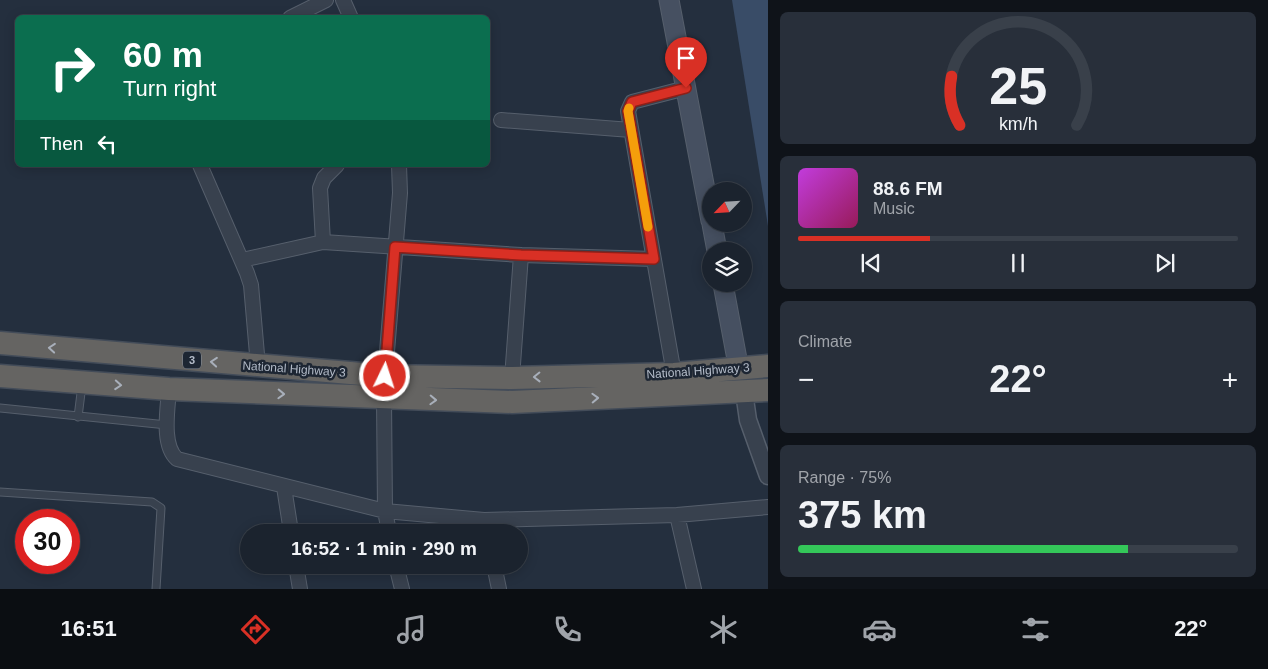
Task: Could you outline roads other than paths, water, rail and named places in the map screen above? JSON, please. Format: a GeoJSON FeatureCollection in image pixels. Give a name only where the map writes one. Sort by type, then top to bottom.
{"type":"FeatureCollection","features":[{"type":"Feature","properties":{"kind":"highway","name":"National Highway 3"},"geometry":{"type":"LineString","coordinates":[[0,344],[385,376],[512,378],[674,374],[756,368]]}},
{"type":"Feature","properties":{"kind":"highway","name":"National Highway 3"},"geometry":{"type":"LineString","coordinates":[[0,376],[169,389],[512,402],[768,390]]}},
{"type":"Feature","properties":{"kind":"main road"},"geometry":{"type":"LineString","coordinates":[[669,0],[704,182]]}},
{"type":"Feature","properties":{"kind":"main road"},"geometry":{"type":"LineString","coordinates":[[726,292],[756,368]]}},
{"type":"Feature","properties":{"kind":"street"},"geometry":{"type":"LineString","coordinates":[[296,15],[326,0]]}},
{"type":"Feature","properties":{"kind":"street"},"geometry":{"type":"LineString","coordinates":[[344,0],[351,15]]}},
{"type":"Feature","properties":{"kind":"street"},"geometry":{"type":"LineString","coordinates":[[674,374],[628,111],[632,102],[686,88]]}},
{"type":"Feature","properties":{"kind":"street"},"geometry":{"type":"LineString","coordinates":[[501,120],[631,130]]}},
{"type":"Feature","properties":{"kind":"street"},"geometry":{"type":"LineString","coordinates":[[201,167],[251,285],[258,366]]}},
{"type":"Feature","properties":{"kind":"street"},"geometry":{"type":"LineString","coordinates":[[323,242],[320,188],[324,178],[335,167]]}},
{"type":"Feature","properties":{"kind":"street"},"geometry":{"type":"LineString","coordinates":[[385,376],[400,193],[399,167]]}},
{"type":"Feature","properties":{"kind":"street"},"geometry":{"type":"LineString","coordinates":[[242,260],[323,242],[521,255],[654,259]]}},
{"type":"Feature","properties":{"kind":"street"},"geometry":{"type":"LineString","coordinates":[[512,378],[521,255]]}},
{"type":"Feature","properties":{"kind":"street"},"geometry":{"type":"LineString","coordinates":[[169,389],[168,426],[170,447],[178,459],[385,511],[473,524]]}},
{"type":"Feature","properties":{"kind":"street"},"geometry":{"type":"LineString","coordinates":[[744,392],[748,420],[768,476]]}},
{"type":"Feature","properties":{"kind":"street"},"geometry":{"type":"LineString","coordinates":[[384,398],[385,511],[387,524]]}},
{"type":"Feature","properties":{"kind":"street"},"geometry":{"type":"LineString","coordinates":[[284,487],[290,524]]}},
{"type":"Feature","properties":{"kind":"street"},"geometry":{"type":"LineString","coordinates":[[521,524],[677,515],[768,507]]}},
{"type":"Feature","properties":{"kind":"street"},"geometry":{"type":"LineString","coordinates":[[677,515],[694,589]]}},
{"type":"Feature","properties":{"kind":"street"},"geometry":{"type":"LineString","coordinates":[[298,574],[300,589]]}},
{"type":"Feature","properties":{"kind":"street"},"geometry":{"type":"LineString","coordinates":[[398,574],[402,589]]}},
{"type":"Feature","properties":{"kind":"street"},"geometry":{"type":"LineString","coordinates":[[496,574],[499,589]]}},
{"type":"Feature","properties":{"kind":"lane"},"geometry":{"type":"LineString","coordinates":[[78,417],[82,382]]}},
{"type":"Feature","properties":{"kind":"lane"},"geometry":{"type":"LineString","coordinates":[[0,408],[168,426]]}},
{"type":"Feature","properties":{"kind":"lane"},"geometry":{"type":"LineString","coordinates":[[0,492],[152,502],[161,508],[156,589]]}},
{"type":"Feature","properties":{"kind":"water"},"geometry":{"type":"Polygon","coordinates":[[[732,0],[768,0],[768,226],[732,0]]]}}]}
